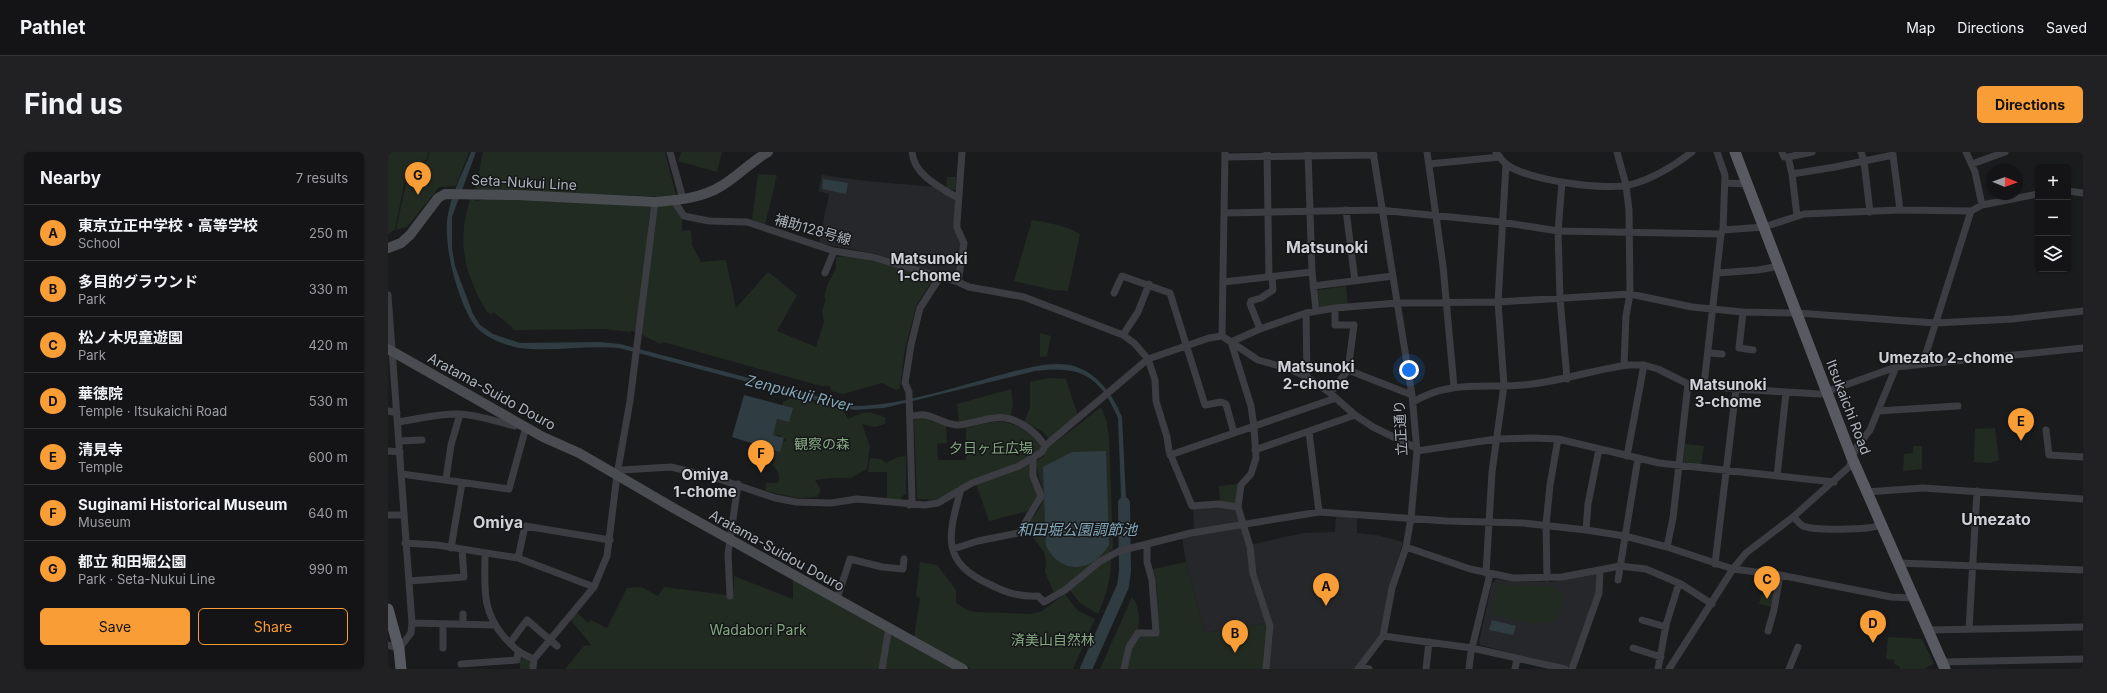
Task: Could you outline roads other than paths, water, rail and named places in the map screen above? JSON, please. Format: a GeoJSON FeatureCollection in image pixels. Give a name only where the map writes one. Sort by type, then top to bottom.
{"type":"FeatureCollection","features":[{"type":"Feature","properties":{"kind":"main road","name":"Seta-Nukui Line"},"geometry":{"type":"LineString","coordinates":[[388,248],[404,240],[438,198],[450,193],[655,202],[678,200],[702,196],[714,190],[768,152]]}},
{"type":"Feature","properties":{"kind":"main road","name":"Itsukaichi Road"},"geometry":{"type":"LineString","coordinates":[[1735,152],[1780,266],[1852,458],[1943,666]]}},
{"type":"Feature","properties":{"kind":"main road","name":"Aratama-Suido Douro"},"geometry":{"type":"LineString","coordinates":[[390,350],[523,425],[617,474]]}},
{"type":"Feature","properties":{"kind":"main road","name":"Aratama-Suidou Douro"},"geometry":{"type":"LineString","coordinates":[[617,474],[730,540],[963,669]]}},
{"type":"Feature","properties":{"kind":"main road"},"geometry":{"type":"LineString","coordinates":[[388,609],[393,647],[401,669]]}},
{"type":"Feature","properties":{"kind":"street"},"geometry":{"type":"LineString","coordinates":[[670,152],[678,200]]}},
{"type":"Feature","properties":{"kind":"street"},"geometry":{"type":"LineString","coordinates":[[912,152],[914,165],[929,180],[958,198]]}},
{"type":"Feature","properties":{"kind":"street"},"geometry":{"type":"LineString","coordinates":[[958,282],[964,243],[957,228],[962,152]]}},
{"type":"Feature","properties":{"kind":"street"},"geometry":{"type":"LineString","coordinates":[[1426,152],[1437,216],[1454,387]]}},
{"type":"Feature","properties":{"kind":"street"},"geometry":{"type":"LineString","coordinates":[[1617,152],[1626,185],[1629,233],[1630,294],[1626,316],[1624,365]]}},
{"type":"Feature","properties":{"kind":"street"},"geometry":{"type":"LineString","coordinates":[[1429,164],[1498,154],[1506,164],[1526,172],[1562,182],[1591,187],[1634,184],[1662,171],[1692,152]]}},
{"type":"Feature","properties":{"kind":"street"},"geometry":{"type":"LineString","coordinates":[[1704,385],[1718,273],[1725,183],[1725,175],[1717,152]]}},
{"type":"Feature","properties":{"kind":"street"},"geometry":{"type":"LineString","coordinates":[[1797,216],[1792,174],[1785,154],[1812,152]]}},
{"type":"Feature","properties":{"kind":"street"},"geometry":{"type":"LineString","coordinates":[[1861,152],[1864,161],[1870,212]]}},
{"type":"Feature","properties":{"kind":"street"},"geometry":{"type":"LineString","coordinates":[[1966,152],[1972,164],[1982,205]]}},
{"type":"Feature","properties":{"kind":"street"},"geometry":{"type":"LineString","coordinates":[[1972,164],[2005,152]]}},
{"type":"Feature","properties":{"kind":"street"},"geometry":{"type":"LineString","coordinates":[[1222,336],[1225,154],[1373,153]]}},
{"type":"Feature","properties":{"kind":"street","name":"立正通り"},"geometry":{"type":"LineString","coordinates":[[1359,668],[1383,636],[1392,588],[1406,547],[1411,518],[1417,450],[1412,399],[1373,153]]}},
{"type":"Feature","properties":{"kind":"street"},"geometry":{"type":"LineString","coordinates":[[1260,328],[1250,304],[1251,301],[1261,298],[1273,290],[1270,277],[1268,154]]}},
{"type":"Feature","properties":{"kind":"street"},"geometry":{"type":"LineString","coordinates":[[1308,154],[1312,272],[1316,310]]}},
{"type":"Feature","properties":{"kind":"street"},"geometry":{"type":"LineString","coordinates":[[1792,174],[1893,155],[1900,210]]}},
{"type":"Feature","properties":{"kind":"street"},"geometry":{"type":"LineString","coordinates":[[1469,669],[1488,574],[1488,522],[1496,439],[1504,385],[1498,302],[1501,222],[1506,164]]}},
{"type":"Feature","properties":{"kind":"street"},"geometry":{"type":"LineString","coordinates":[[1562,182],[1558,231],[1560,298],[1567,379]]}},
{"type":"Feature","properties":{"kind":"street"},"geometry":{"type":"LineString","coordinates":[[1725,183],[1748,184]]}},
{"type":"Feature","properties":{"kind":"street"},"geometry":{"type":"LineString","coordinates":[[2071,191],[2083,193]]}},
{"type":"Feature","properties":{"kind":"street"},"geometry":{"type":"LineString","coordinates":[[1224,213],[1346,210],[1383,211],[1501,222],[1558,231],[1629,233],[1722,232],[1764,227],[1797,216],[1900,210],[1971,211],[1982,205],[2035,195]]}},
{"type":"Feature","properties":{"kind":"street","name":"補助128号線"},"geometry":{"type":"LineString","coordinates":[[678,200],[684,216],[709,220],[747,222],[834,251],[872,257],[958,282],[968,287],[1024,297],[1123,335],[1134,343],[1148,359]]}},
{"type":"Feature","properties":{"kind":"street"},"geometry":{"type":"LineString","coordinates":[[533,669],[534,659],[549,638],[594,587],[605,565],[610,540],[617,474],[630,402],[655,202]]}},
{"type":"Feature","properties":{"kind":"street"},"geometry":{"type":"LineString","coordinates":[[1346,210],[1355,281]]}},
{"type":"Feature","properties":{"kind":"street"},"geometry":{"type":"LineString","coordinates":[[1923,363],[1971,211]]}},
{"type":"Feature","properties":{"kind":"street"},"geometry":{"type":"LineString","coordinates":[[825,273],[834,251]]}},
{"type":"Feature","properties":{"kind":"street"},"geometry":{"type":"LineString","coordinates":[[1718,273],[1758,270],[1780,266]]}},
{"type":"Feature","properties":{"kind":"street"},"geometry":{"type":"LineString","coordinates":[[1223,282],[1312,272]]}},
{"type":"Feature","properties":{"kind":"street"},"geometry":{"type":"LineString","coordinates":[[1114,293],[1122,276],[1170,293],[1205,405],[1221,402],[1226,404],[1234,433]]}},
{"type":"Feature","properties":{"kind":"street"},"geometry":{"type":"LineString","coordinates":[[1313,286],[1393,276]]}},
{"type":"Feature","properties":{"kind":"street"},"geometry":{"type":"LineString","coordinates":[[910,505],[912,500],[910,408],[909,392],[905,383],[911,345],[920,308],[940,277]]}},
{"type":"Feature","properties":{"kind":"street"},"geometry":{"type":"LineString","coordinates":[[1123,335],[1138,312],[1148,284]]}},
{"type":"Feature","properties":{"kind":"street"},"geometry":{"type":"LineString","coordinates":[[1231,342],[1260,328],[1316,310],[1397,303],[1498,302],[1630,294],[1656,301],[1743,312],[1797,314],[1935,324],[2013,319],[2083,311]]}},
{"type":"Feature","properties":{"kind":"street"},"geometry":{"type":"LineString","coordinates":[[388,295],[390,350],[398,422],[402,474],[403,515],[412,624],[411,633],[393,647]]}},
{"type":"Feature","properties":{"kind":"street"},"geometry":{"type":"LineString","coordinates":[[1330,393],[1348,370],[1354,325],[1335,325],[1334,308]]}},
{"type":"Feature","properties":{"kind":"street"},"geometry":{"type":"LineString","coordinates":[[1743,312],[1739,348],[1744,352],[1753,350]]}},
{"type":"Feature","properties":{"kind":"street"},"geometry":{"type":"LineString","coordinates":[[1306,313],[1307,377]]}},
{"type":"Feature","properties":{"kind":"street"},"geometry":{"type":"LineString","coordinates":[[617,474],[622,470],[671,467],[738,484],[770,496],[796,502],[831,503],[857,499],[910,505],[938,503],[972,483],[1019,466],[1033,459],[1042,452],[1045,446],[1148,359],[1209,338],[1222,336],[1258,360],[1284,367],[1307,377],[1330,393],[1355,415],[1373,427],[1417,450],[1496,439],[1558,439],[1628,456],[1679,466],[1834,482]]}},
{"type":"Feature","properties":{"kind":"street"},"geometry":{"type":"LineString","coordinates":[[1231,342],[1251,406],[1254,427],[1256,458],[1251,474],[1241,485],[1238,507],[1242,525],[1250,547],[1253,574],[1270,626],[1266,669]]}},
{"type":"Feature","properties":{"kind":"street"},"geometry":{"type":"LineString","coordinates":[[1348,370],[1412,399],[1454,387],[1532,384],[1567,379],[1624,365],[1644,365],[1658,369],[1688,384],[1786,393],[1827,393],[1896,367],[1923,363],[2083,348]]}},
{"type":"Feature","properties":{"kind":"street"},"geometry":{"type":"LineString","coordinates":[[1708,353],[1722,354]]}},
{"type":"Feature","properties":{"kind":"street"},"geometry":{"type":"LineString","coordinates":[[1148,359],[1155,380],[1156,401],[1170,455],[1192,506],[1218,504],[1238,507]]}},
{"type":"Feature","properties":{"kind":"street"},"geometry":{"type":"LineString","coordinates":[[1628,456],[1644,365]]}},
{"type":"Feature","properties":{"kind":"street"},"geometry":{"type":"LineString","coordinates":[[1669,669],[1733,569],[1746,553],[1829,491],[1834,482],[1849,467],[1856,448],[1870,430],[1896,367]]}},
{"type":"Feature","properties":{"kind":"street"},"geometry":{"type":"LineString","coordinates":[[1667,546],[1673,518],[1688,384]]}},
{"type":"Feature","properties":{"kind":"street"},"geometry":{"type":"LineString","coordinates":[[1715,564],[1736,389]]}},
{"type":"Feature","properties":{"kind":"street"},"geometry":{"type":"LineString","coordinates":[[1777,476],[1786,393]]}},
{"type":"Feature","properties":{"kind":"street"},"geometry":{"type":"LineString","coordinates":[[1170,455],[1336,398]]}},
{"type":"Feature","properties":{"kind":"street"},"geometry":{"type":"LineString","coordinates":[[1878,411],[1958,406]]}},
{"type":"Feature","properties":{"kind":"street"},"geometry":{"type":"LineString","coordinates":[[388,411],[397,413]]}},
{"type":"Feature","properties":{"kind":"street"},"geometry":{"type":"LineString","coordinates":[[398,422],[442,414],[460,414],[479,416],[515,426],[523,425],[509,489],[402,474]]}},
{"type":"Feature","properties":{"kind":"street"},"geometry":{"type":"LineString","coordinates":[[446,479],[451,446],[460,414]]}},
{"type":"Feature","properties":{"kind":"street"},"geometry":{"type":"LineString","coordinates":[[910,416],[925,415],[950,425],[959,426],[994,417],[1004,417],[1037,434],[1045,446]]}},
{"type":"Feature","properties":{"kind":"street"},"geometry":{"type":"LineString","coordinates":[[1255,450],[1355,415]]}},
{"type":"Feature","properties":{"kind":"street"},"geometry":{"type":"LineString","coordinates":[[2046,430],[2049,455],[2083,457]]}},
{"type":"Feature","properties":{"kind":"street"},"geometry":{"type":"LineString","coordinates":[[1309,432],[1319,512]]}},
{"type":"Feature","properties":{"kind":"street"},"geometry":{"type":"LineString","coordinates":[[1547,578],[1546,525],[1550,485],[1558,439]]}},
{"type":"Feature","properties":{"kind":"street"},"geometry":{"type":"LineString","coordinates":[[399,441],[422,440]]}},
{"type":"Feature","properties":{"kind":"street"},"geometry":{"type":"LineString","coordinates":[[1586,530],[1588,504],[1599,449]]}},
{"type":"Feature","properties":{"kind":"street"},"geometry":{"type":"LineString","coordinates":[[388,451],[400,452]]}},
{"type":"Feature","properties":{"kind":"street"},"geometry":{"type":"LineString","coordinates":[[1618,580],[1638,458]]}},
{"type":"Feature","properties":{"kind":"street"},"geometry":{"type":"LineString","coordinates":[[953,549],[978,541],[1023,532],[1022,528],[1041,496],[1033,476],[1033,459]]}},
{"type":"Feature","properties":{"kind":"street"},"geometry":{"type":"LineString","coordinates":[[451,548],[462,483]]}},
{"type":"Feature","properties":{"kind":"street"},"geometry":{"type":"LineString","coordinates":[[730,596],[728,554],[738,484]]}},
{"type":"Feature","properties":{"kind":"street"},"geometry":{"type":"LineString","coordinates":[[1866,492],[1923,488],[2083,499]]}},
{"type":"Feature","properties":{"kind":"street"},"geometry":{"type":"LineString","coordinates":[[961,489],[951,531],[953,549],[960,566],[975,577],[1007,593],[1023,597],[1038,596],[1044,602],[1065,590],[1099,562],[1119,551],[1191,533],[1319,512],[1546,525],[1586,530],[1625,536],[1667,546],[1715,564],[1733,569],[1780,575],[1891,597],[1913,598]]}},
{"type":"Feature","properties":{"kind":"street"},"geometry":{"type":"LineString","coordinates":[[1969,629],[1977,491]]}},
{"type":"Feature","properties":{"kind":"street"},"geometry":{"type":"LineString","coordinates":[[388,515],[403,515]]}},
{"type":"Feature","properties":{"kind":"street"},"geometry":{"type":"LineString","coordinates":[[1793,517],[1803,526],[1829,529],[1854,530],[1881,526]]}},
{"type":"Feature","properties":{"kind":"street"},"geometry":{"type":"LineString","coordinates":[[518,558],[525,526],[610,540]]}},
{"type":"Feature","properties":{"kind":"street"},"geometry":{"type":"LineString","coordinates":[[405,543],[437,543],[451,548],[518,558],[594,587]]}},
{"type":"Feature","properties":{"kind":"street"},"geometry":{"type":"LineString","coordinates":[[1124,669],[1128,647],[1138,633],[1156,633],[1152,580],[1147,562],[1147,544]]}},
{"type":"Feature","properties":{"kind":"street"},"geometry":{"type":"LineString","coordinates":[[1406,547],[1447,562],[1488,574],[1513,578],[1547,578],[1620,566],[1646,569],[1679,583],[1712,604]]}},
{"type":"Feature","properties":{"kind":"street"},"geometry":{"type":"LineString","coordinates":[[409,581],[464,577],[462,549]]}},
{"type":"Feature","properties":{"kind":"street"},"geometry":{"type":"LineString","coordinates":[[485,554],[486,600],[494,625],[518,652],[534,659]]}},
{"type":"Feature","properties":{"kind":"street"},"geometry":{"type":"LineString","coordinates":[[837,599],[850,559],[882,567],[903,569],[904,559]]}},
{"type":"Feature","properties":{"kind":"street"},"geometry":{"type":"LineString","coordinates":[[1899,564],[1973,565],[2083,570]]}},
{"type":"Feature","properties":{"kind":"street"},"geometry":{"type":"LineString","coordinates":[[1572,669],[1599,593],[1600,570]]}},
{"type":"Feature","properties":{"kind":"street"},"geometry":{"type":"LineString","coordinates":[[1768,631],[1774,610],[1780,575]]}},
{"type":"Feature","properties":{"kind":"street"},"geometry":{"type":"LineString","coordinates":[[1658,669],[1666,627],[1679,583]]}},
{"type":"Feature","properties":{"kind":"street"},"geometry":{"type":"LineString","coordinates":[[463,614],[463,624]]}},
{"type":"Feature","properties":{"kind":"street"},"geometry":{"type":"LineString","coordinates":[[510,643],[527,620],[557,646]]}},
{"type":"Feature","properties":{"kind":"street"},"geometry":{"type":"LineString","coordinates":[[1642,620],[1666,627]]}},
{"type":"Feature","properties":{"kind":"street"},"geometry":{"type":"LineString","coordinates":[[412,624],[494,625]]}},
{"type":"Feature","properties":{"kind":"street"},"geometry":{"type":"LineString","coordinates":[[443,624],[443,648]]}},
{"type":"Feature","properties":{"kind":"street"},"geometry":{"type":"LineString","coordinates":[[882,669],[889,627]]}},
{"type":"Feature","properties":{"kind":"street"},"geometry":{"type":"LineString","coordinates":[[1928,630],[2083,628]]}},
{"type":"Feature","properties":{"kind":"street"},"geometry":{"type":"LineString","coordinates":[[1383,636],[1472,648],[1549,667],[1564,669]]}},
{"type":"Feature","properties":{"kind":"street"},"geometry":{"type":"LineString","coordinates":[[1426,669],[1430,642]]}},
{"type":"Feature","properties":{"kind":"street"},"geometry":{"type":"LineString","coordinates":[[1789,669],[1798,647]]}},
{"type":"Feature","properties":{"kind":"street"},"geometry":{"type":"LineString","coordinates":[[1633,648],[1661,657]]}},
{"type":"Feature","properties":{"kind":"street"},"geometry":{"type":"LineString","coordinates":[[461,664],[517,660],[518,652]]}},
{"type":"Feature","properties":{"kind":"street"},"geometry":{"type":"LineString","coordinates":[[1515,669],[1517,659]]}},
{"type":"Feature","properties":{"kind":"street"},"geometry":{"type":"LineString","coordinates":[[1943,666],[2083,659]]}},
{"type":"Feature","properties":{"kind":"street"},"geometry":{"type":"LineString","coordinates":[[1359,668],[1369,669]]}},
{"type":"Feature","properties":{"kind":"water"},"geometry":{"type":"Polygon","coordinates":[[[471,152],[476,152],[452,217],[452,248],[455,266],[473,314],[480,325],[493,334],[520,343],[600,342],[620,344],[855,406],[891,403],[910,399],[1036,366],[1053,364],[1070,365],[1088,372],[1102,384],[1118,408],[1122,417],[1127,519],[1122,520],[1118,418],[1104,392],[1086,376],[1076,372],[1064,370],[1035,371],[884,408],[854,410],[619,348],[594,347],[531,349],[514,347],[490,338],[476,327],[463,304],[453,273],[447,241],[448,214],[450,206],[471,152]]]}},
{"type":"Feature","properties":{"kind":"water"},"geometry":{"type":"Polygon","coordinates":[[[823,179],[848,183],[846,194],[822,189],[823,179]]]}},
{"type":"Feature","properties":{"kind":"water"},"geometry":{"type":"Polygon","coordinates":[[[744,395],[793,408],[789,422],[777,419],[773,435],[784,438],[780,452],[732,437],[744,395]]]}},
{"type":"Feature","properties":{"kind":"water","name":"和田堀公園調節池"},"geometry":{"type":"Polygon","coordinates":[[[1106,451],[1109,545],[1095,561],[1077,567],[1068,566],[1052,556],[1046,546],[1043,467],[1072,452],[1106,451]]]}},
{"type":"Feature","properties":{"kind":"water"},"geometry":{"type":"Polygon","coordinates":[[[1492,620],[1516,626],[1513,635],[1489,630],[1492,620]]]}},
{"type":"Feature","properties":{"kind":"waterway","name":"Zenpukuji River"},"geometry":{"type":"LineString","coordinates":[[1086,669],[1123,586],[1125,571],[1124,503]]}},
{"type":"Feature","properties":{"kind":"place","name":"都立 和田堀公園"},"geometry":{"type":"Point","coordinates":[418,195]}},
{"type":"Feature","properties":{"kind":"place","name":"清見寺"},"geometry":{"type":"Point","coordinates":[2021,441]}},
{"type":"Feature","properties":{"kind":"place","name":"Suginami Historical Museum"},"geometry":{"type":"Point","coordinates":[761,473]}},
{"type":"Feature","properties":{"kind":"place","name":"松ノ木児童遊園"},"geometry":{"type":"Point","coordinates":[1767,599]}},
{"type":"Feature","properties":{"kind":"place","name":"東京立正中学校・高等学校"},"geometry":{"type":"Point","coordinates":[1326,606]}},
{"type":"Feature","properties":{"kind":"place","name":"華徳院"},"geometry":{"type":"Point","coordinates":[1873,643]}},
{"type":"Feature","properties":{"kind":"place","name":"多目的グラウンド"},"geometry":{"type":"Point","coordinates":[1235,653]}},
{"type":"Feature","properties":{"kind":"district","name":"Matsunoki"},"geometry":{"type":"Point","coordinates":[1327,247]}},
{"type":"Feature","properties":{"kind":"district","name":"Matsunoki 1-chome"},"geometry":{"type":"Point","coordinates":[929,266]}},
{"type":"Feature","properties":{"kind":"district","name":"Umezato 2-chome"},"geometry":{"type":"Point","coordinates":[1946,357]}},
{"type":"Feature","properties":{"kind":"district","name":"Matsunoki 2-chome"},"geometry":{"type":"Point","coordinates":[1316,374]}},
{"type":"Feature","properties":{"kind":"district","name":"Matsunoki 3-chome"},"geometry":{"type":"Point","coordinates":[1728,392]}},
{"type":"Feature","properties":{"kind":"district","name":"Omiya 1-chome"},"geometry":{"type":"Point","coordinates":[705,482]}},
{"type":"Feature","properties":{"kind":"district","name":"Umezato"},"geometry":{"type":"Point","coordinates":[1996,519]}},
{"type":"Feature","properties":{"kind":"district","name":"Omiya"},"geometry":{"type":"Point","coordinates":[498,522]}},
{"type":"Feature","properties":{"kind":"park label","name":"観察の森"},"geometry":{"type":"Point","coordinates":[822,443]}},
{"type":"Feature","properties":{"kind":"park label","name":"夕日ヶ丘広場"},"geometry":{"type":"Point","coordinates":[991,447]}},
{"type":"Feature","properties":{"kind":"park label","name":"Wadabori Park"},"geometry":{"type":"Point","coordinates":[758,629]}},
{"type":"Feature","properties":{"kind":"park label","name":"済美山自然林"},"geometry":{"type":"Point","coordinates":[1053,639]}}]}
